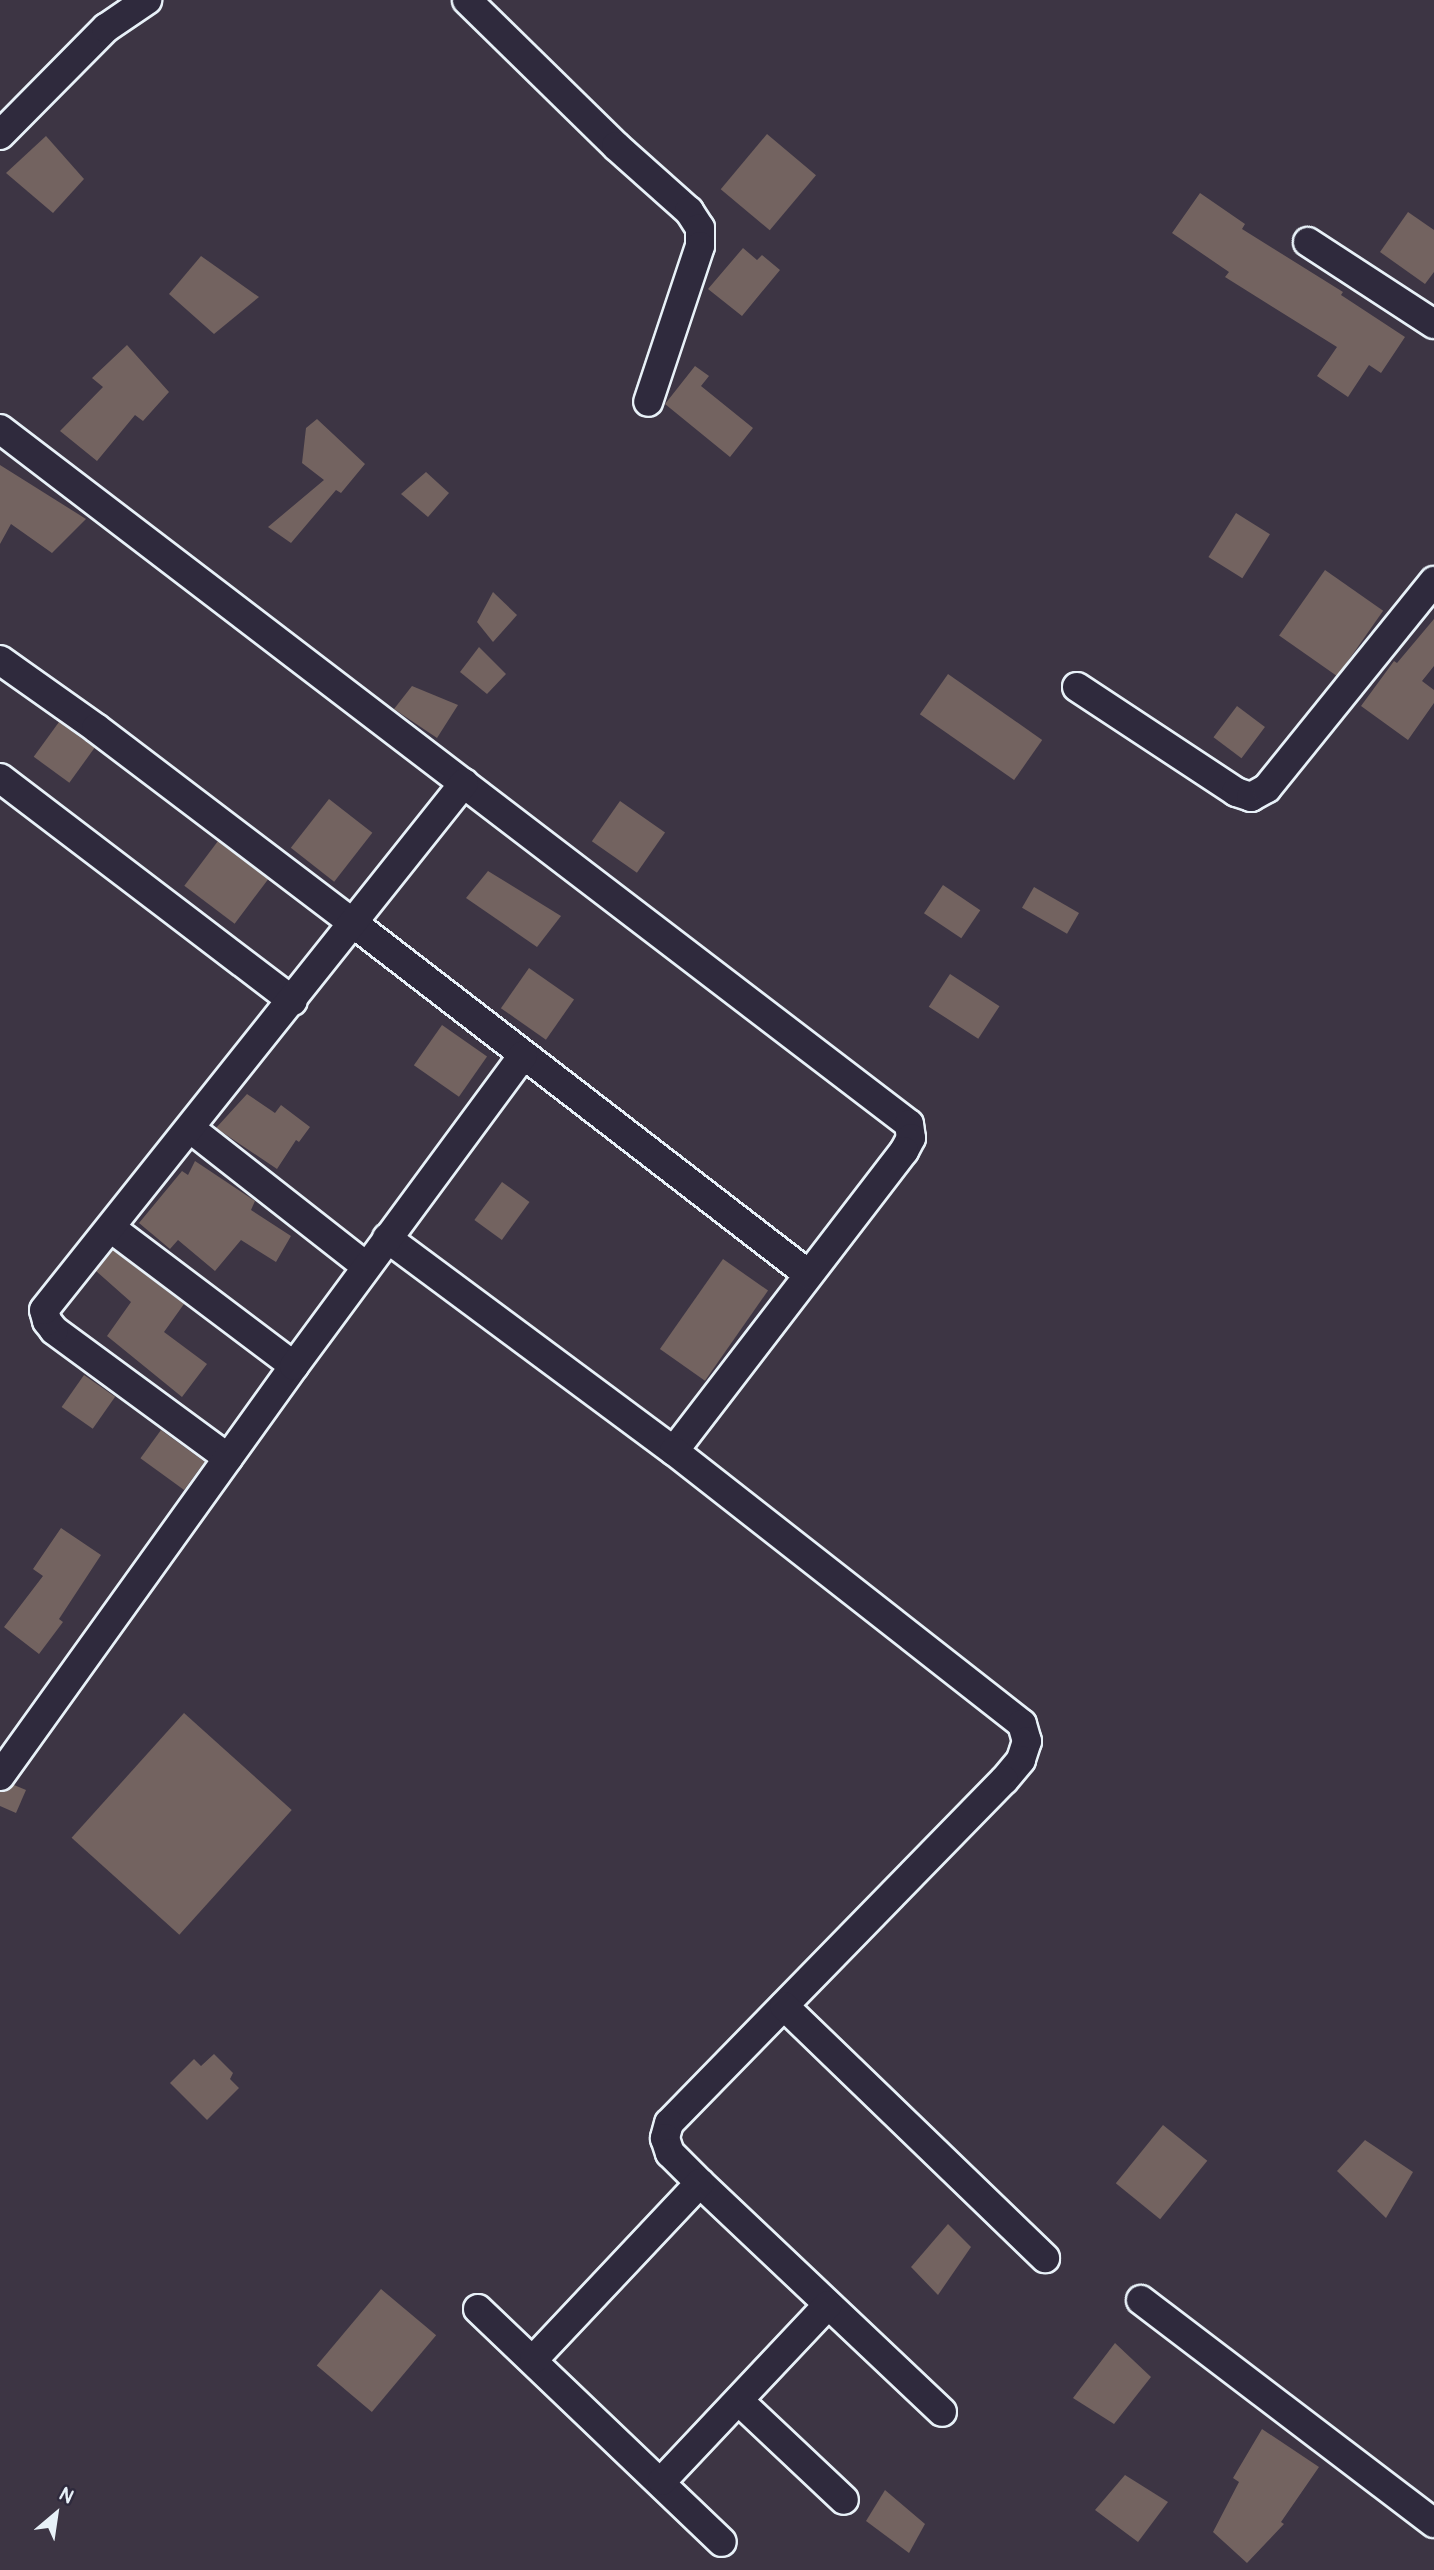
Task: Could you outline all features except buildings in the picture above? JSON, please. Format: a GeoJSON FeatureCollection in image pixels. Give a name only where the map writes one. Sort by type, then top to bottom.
{"type":"FeatureCollection","features":[{"type":"Feature","properties":{"kind":"street"},"geometry":{"type":"LineString","coordinates":[[0,135],[106,28],[147,0]]}},
{"type":"Feature","properties":{"kind":"street"},"geometry":{"type":"LineString","coordinates":[[467,0],[616,146],[689,211],[700,228],[700,246],[648,402]]}},
{"type":"Feature","properties":{"kind":"street"},"geometry":{"type":"LineString","coordinates":[[1308,242],[1434,324]]}},
{"type":"Feature","properties":{"kind":"street"},"geometry":{"type":"LineString","coordinates":[[0,429],[909,1124],[911,1138],[904,1151],[674,1451]]}},
{"type":"Feature","properties":{"kind":"street"},"geometry":{"type":"LineString","coordinates":[[1077,687],[1236,792],[1251,797],[1266,788],[1434,581]]}},
{"type":"Feature","properties":{"kind":"street"},"geometry":{"type":"LineString","coordinates":[[0,660],[96,728],[354,923],[808,1274]]}},
{"type":"Feature","properties":{"kind":"street"},"geometry":{"type":"LineString","coordinates":[[0,778],[293,1001]]}},
{"type":"Feature","properties":{"kind":"street"},"geometry":{"type":"LineString","coordinates":[[228,1458],[54,1330],[47,1321],[44,1310],[191,1129],[464,783]]}},
{"type":"Feature","properties":{"kind":"street"},"geometry":{"type":"LineString","coordinates":[[0,1776],[293,1366],[523,1055]]}},
{"type":"Feature","properties":{"kind":"street"},"geometry":{"type":"LineString","coordinates":[[191,1129],[366,1266]]}},
{"type":"Feature","properties":{"kind":"street"},"geometry":{"type":"LineString","coordinates":[[111,1228],[293,1366]]}},
{"type":"Feature","properties":{"kind":"street"},"geometry":{"type":"LineString","coordinates":[[387,1238],[674,1451],[1021,1724],[1027,1741],[1021,1760],[1004,1780],[669,2123],[664,2138],[670,2153],[700,2183],[942,2412]]}},
{"type":"Feature","properties":{"kind":"street"},"geometry":{"type":"LineString","coordinates":[[784,2006],[1045,2258]]}},
{"type":"Feature","properties":{"kind":"street"},"geometry":{"type":"LineString","coordinates":[[534,2359],[700,2183]]}},
{"type":"Feature","properties":{"kind":"street"},"geometry":{"type":"LineString","coordinates":[[1141,2300],[1434,2523]]}},
{"type":"Feature","properties":{"kind":"street"},"geometry":{"type":"LineString","coordinates":[[662,2481],[828,2305]]}},
{"type":"Feature","properties":{"kind":"street"},"geometry":{"type":"LineString","coordinates":[[478,2309],[662,2481],[722,2542]]}},
{"type":"Feature","properties":{"kind":"street"},"geometry":{"type":"LineString","coordinates":[[739,2401],[844,2500]]}}]}
